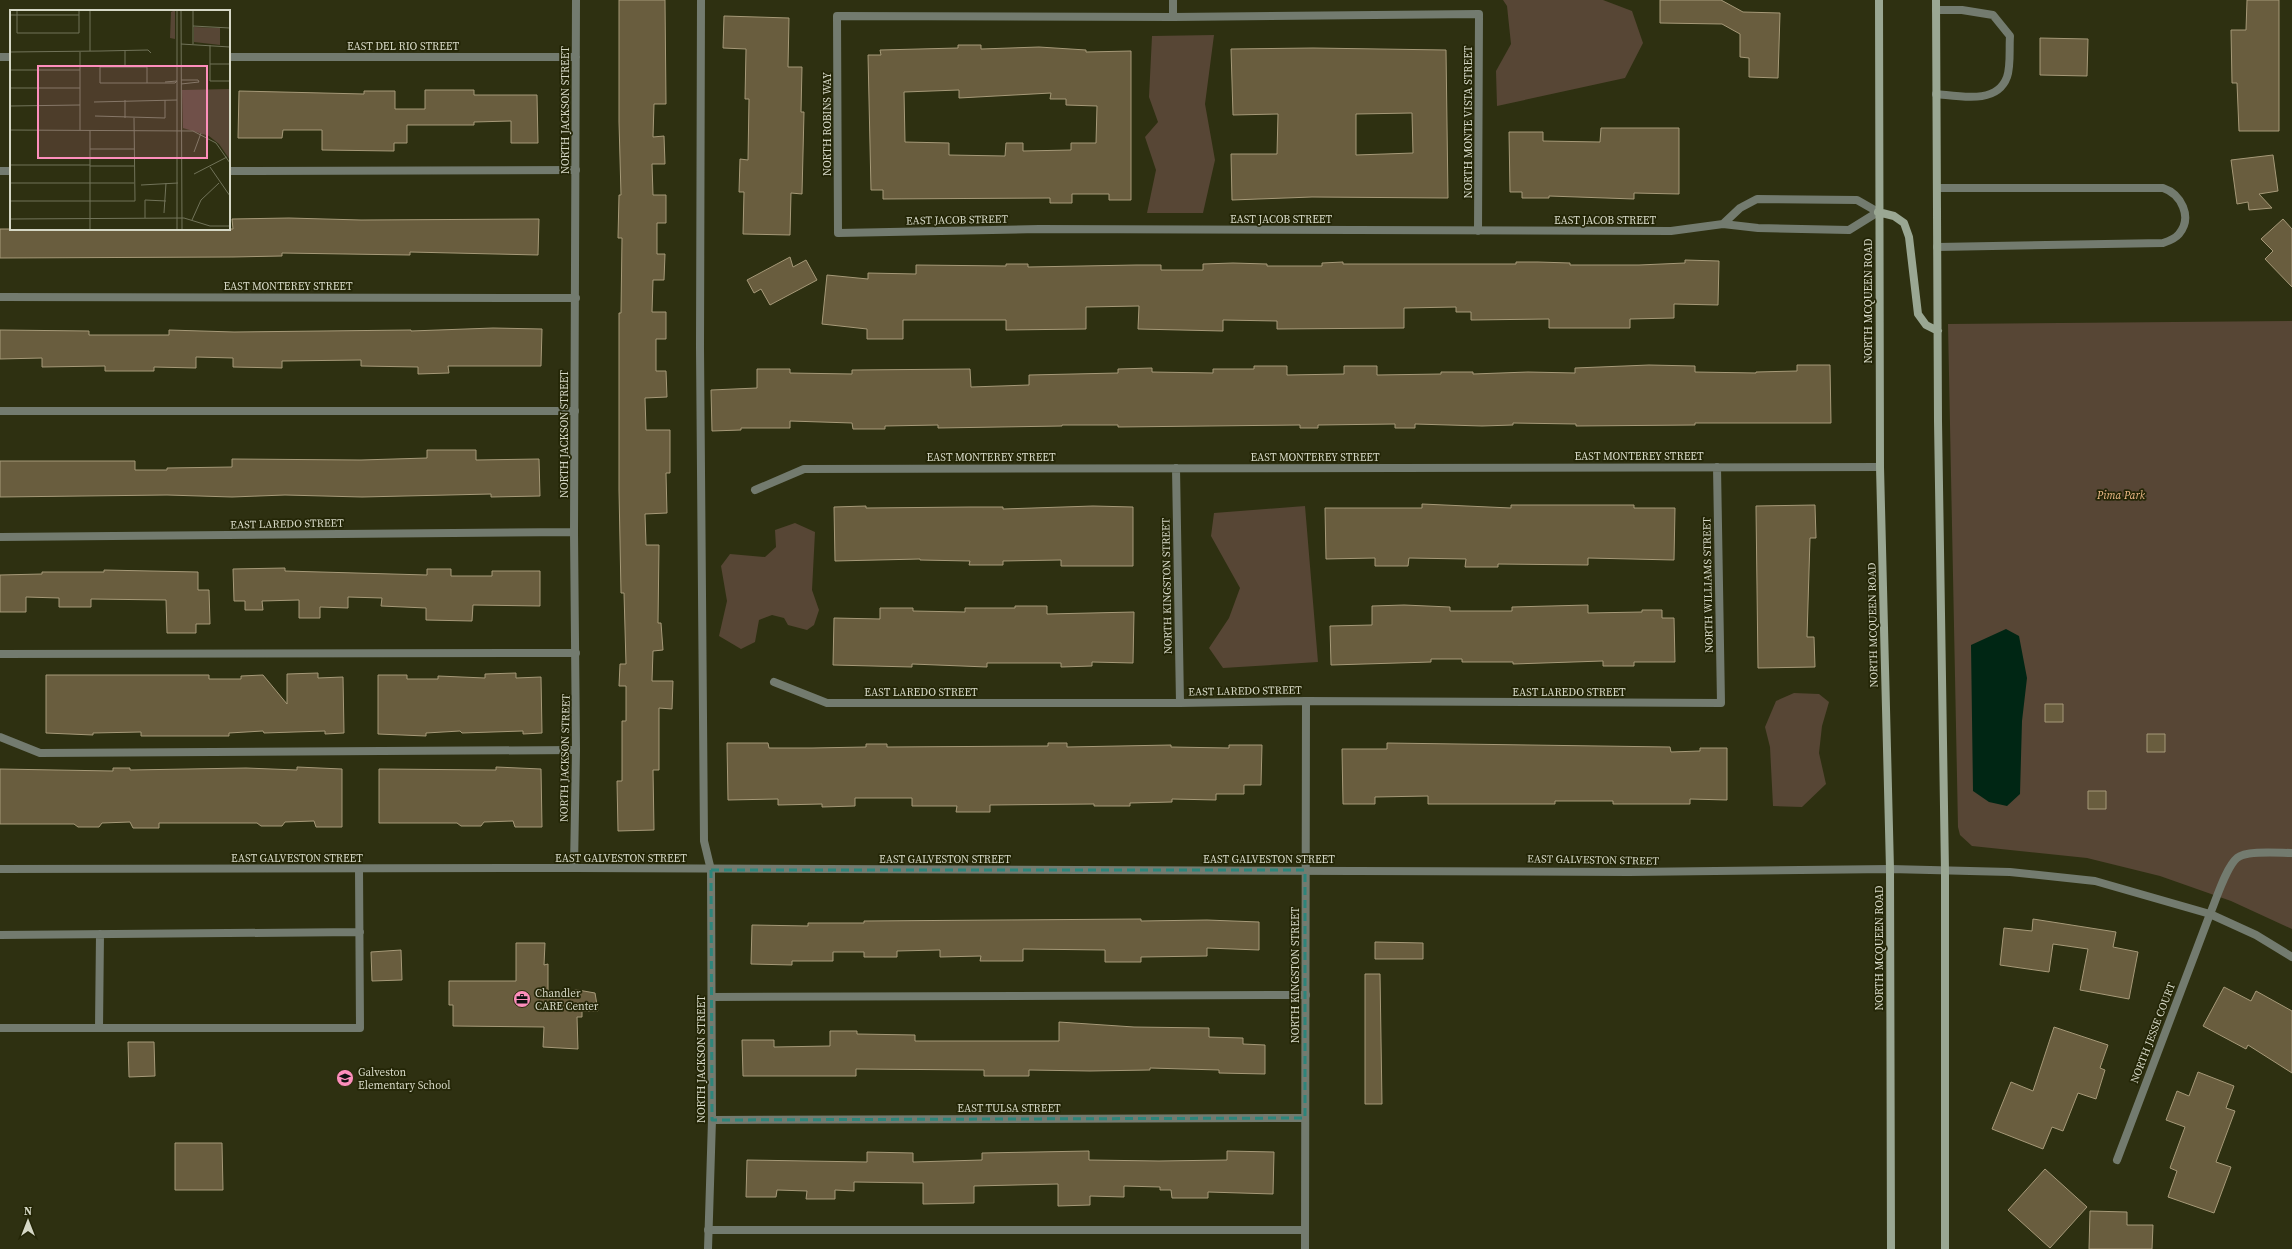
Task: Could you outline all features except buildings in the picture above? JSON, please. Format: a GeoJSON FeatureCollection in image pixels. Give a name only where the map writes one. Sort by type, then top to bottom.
{"type":"FeatureCollection","features":[{"type":"Feature","properties":{"kind":"main road","name":"NORTH MCQUEEN ROAD"},"geometry":{"type":"LineString","coordinates":[[1879,0],[1878,212],[1880,467],[1890,869],[1891,1249]]}},
{"type":"Feature","properties":{"kind":"main road"},"geometry":{"type":"LineString","coordinates":[[1936,0],[1937,247],[1945,871],[1945,1249]]}},
{"type":"Feature","properties":{"kind":"main road"},"geometry":{"type":"LineString","coordinates":[[1878,212],[1894,216],[1904,223],[1909,237],[1918,314],[1926,325],[1938,331]]}},
{"type":"Feature","properties":{"kind":"street","name":"NORTH JACKSON STREET"},"geometry":{"type":"LineString","coordinates":[[574,868],[576,750],[574,532],[576,0]]}},
{"type":"Feature","properties":{"kind":"street","name":"NORTH JACKSON STREET"},"geometry":{"type":"LineString","coordinates":[[701,0],[700,356],[703,833],[711,870],[712,997],[712,1120],[708,1249]]}},
{"type":"Feature","properties":{"kind":"street"},"geometry":{"type":"LineString","coordinates":[[1173,0],[1173,16]]}},
{"type":"Feature","properties":{"kind":"street"},"geometry":{"type":"LineString","coordinates":[[1936,10],[1962,10],[1993,15],[2010,36],[2007,77],[2000,88],[1978,98],[1936,94]]}},
{"type":"Feature","properties":{"kind":"street","name":"NORTH MONTE VISTA STREET"},"geometry":{"type":"LineString","coordinates":[[1173,16],[1480,14],[1478,231]]}},
{"type":"Feature","properties":{"kind":"street","name":"NORTH ROBINS WAY"},"geometry":{"type":"LineString","coordinates":[[838,233],[837,16],[1173,16]]}},
{"type":"Feature","properties":{"kind":"street","name":"EAST DEL RIO STREET"},"geometry":{"type":"LineString","coordinates":[[230,57],[576,57]]}},
{"type":"Feature","properties":{"kind":"street"},"geometry":{"type":"LineString","coordinates":[[230,171],[576,170]]}},
{"type":"Feature","properties":{"kind":"street"},"geometry":{"type":"LineString","coordinates":[[1937,188],[2163,188],[2172,191],[2182,202],[2184,222],[2180,232],[2174,238],[2163,243],[1937,247]]}},
{"type":"Feature","properties":{"kind":"street"},"geometry":{"type":"LineString","coordinates":[[1723,224],[1740,208],[1757,199],[1857,200],[1878,212]]}},
{"type":"Feature","properties":{"kind":"street","name":"EAST JACOB STREET"},"geometry":{"type":"LineString","coordinates":[[838,233],[1039,229],[1671,231],[1723,224],[1758,228],[1849,230],[1878,212]]}},
{"type":"Feature","properties":{"kind":"street","name":"EAST MONTEREY STREET"},"geometry":{"type":"LineString","coordinates":[[0,297],[576,298]]}},
{"type":"Feature","properties":{"kind":"street"},"geometry":{"type":"LineString","coordinates":[[0,411],[575,411]]}},
{"type":"Feature","properties":{"kind":"street","name":"NORTH WILLIAMS STREET"},"geometry":{"type":"LineString","coordinates":[[1717,467],[1720,703]]}},
{"type":"Feature","properties":{"kind":"street","name":"EAST MONTEREY STREET"},"geometry":{"type":"LineString","coordinates":[[756,490],[804,469],[1880,467]]}},
{"type":"Feature","properties":{"kind":"street","name":"NORTH KINGSTON STREET"},"geometry":{"type":"LineString","coordinates":[[1176,468],[1180,703]]}},
{"type":"Feature","properties":{"kind":"street","name":"EAST LAREDO STREET"},"geometry":{"type":"LineString","coordinates":[[0,537],[574,532]]}},
{"type":"Feature","properties":{"kind":"street"},"geometry":{"type":"LineString","coordinates":[[0,654],[576,653]]}},
{"type":"Feature","properties":{"kind":"street","name":"EAST LAREDO STREET"},"geometry":{"type":"LineString","coordinates":[[774,682],[826,703],[1180,703],[1306,701],[1720,703]]}},
{"type":"Feature","properties":{"kind":"street","name":"NORTH KINGSTON STREET"},"geometry":{"type":"LineString","coordinates":[[1305,1249],[1306,701]]}},
{"type":"Feature","properties":{"kind":"street"},"geometry":{"type":"LineString","coordinates":[[0,737],[40,753],[576,750]]}},
{"type":"Feature","properties":{"kind":"street","name":"NORTH JESSE COURT"},"geometry":{"type":"LineString","coordinates":[[2117,1160],[2210,914],[2231,866],[2238,857],[2252,853],[2292,853]]}},
{"type":"Feature","properties":{"kind":"street","name":"EAST GALVESTON STREET"},"geometry":{"type":"LineString","coordinates":[[0,869],[574,868],[711,870],[1305,870],[1629,872],[1890,869],[2010,872],[2095,882],[2210,914],[2256,935],[2292,957]]}},
{"type":"Feature","properties":{"kind":"street"},"geometry":{"type":"LineString","coordinates":[[0,1028],[360,1028],[359,869]]}},
{"type":"Feature","properties":{"kind":"street"},"geometry":{"type":"LineString","coordinates":[[0,935],[360,932]]}},
{"type":"Feature","properties":{"kind":"street"},"geometry":{"type":"LineString","coordinates":[[99,1028],[100,934]]}},
{"type":"Feature","properties":{"kind":"street"},"geometry":{"type":"LineString","coordinates":[[712,997],[1306,995]]}},
{"type":"Feature","properties":{"kind":"street","name":"EAST TULSA STREET"},"geometry":{"type":"LineString","coordinates":[[712,1120],[1305,1118]]}},
{"type":"Feature","properties":{"kind":"street"},"geometry":{"type":"LineString","coordinates":[[708,1230],[1305,1230]]}},
{"type":"Feature","properties":{"kind":"highlighted area"},"geometry":{"type":"Polygon","coordinates":[[[711,870],[1305,870],[1305,1118],[712,1120],[711,870]]]}},
{"type":"Feature","properties":{"kind":"green space"},"geometry":{"type":"Polygon","coordinates":[[[1503,0],[1603,0],[1632,11],[1643,43],[1625,78],[1497,106],[1496,71],[1511,44],[1507,6],[1503,0]]]}},
{"type":"Feature","properties":{"kind":"green space"},"geometry":{"type":"Polygon","coordinates":[[[1214,35],[1205,104],[1215,160],[1203,213],[1147,213],[1156,170],[1145,137],[1158,122],[1149,97],[1152,36],[1214,35]]]}},
{"type":"Feature","properties":{"kind":"green space","name":"Pima Park"},"geometry":{"type":"Polygon","coordinates":[[[2292,321],[2292,929],[2231,901],[2160,876],[2087,858],[1972,846],[1960,835],[1958,827],[1948,324],[2292,321]]]}},
{"type":"Feature","properties":{"kind":"green space"},"geometry":{"type":"Polygon","coordinates":[[[1305,506],[1318,662],[1223,668],[1209,648],[1229,618],[1240,588],[1211,536],[1214,513],[1305,506]]]}},
{"type":"Feature","properties":{"kind":"green space"},"geometry":{"type":"Polygon","coordinates":[[[795,523],[815,532],[812,590],[819,610],[814,625],[807,630],[788,625],[784,618],[772,615],[759,620],[755,642],[741,649],[719,636],[727,601],[721,566],[730,554],[765,557],[776,547],[775,530],[795,523]]]}},
{"type":"Feature","properties":{"kind":"green space"},"geometry":{"type":"Polygon","coordinates":[[[1794,693],[1819,694],[1829,702],[1822,726],[1819,753],[1826,784],[1802,807],[1773,806],[1770,747],[1765,727],[1776,701],[1794,693]]]}},
{"type":"Feature","properties":{"kind":"shaded area"},"geometry":{"type":"Polygon","coordinates":[[[2006,629],[2019,636],[2027,678],[2022,721],[2020,794],[2007,806],[1989,802],[1973,791],[1971,645],[2006,629]]]}},
{"type":"Feature","properties":{"kind":"place","name":"Chandler CARE Center"},"geometry":{"type":"Point","coordinates":[522,999]}},
{"type":"Feature","properties":{"kind":"place","name":"Galveston Elementary School"},"geometry":{"type":"Point","coordinates":[345,1078]}}]}
